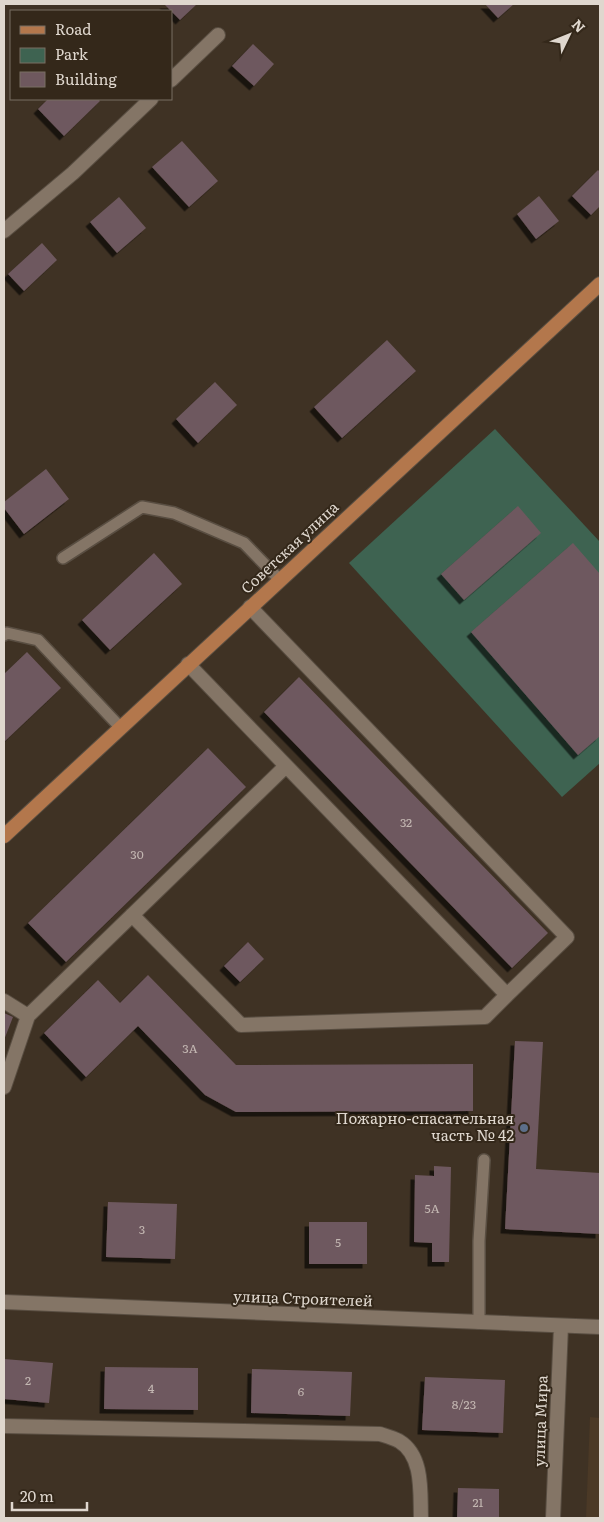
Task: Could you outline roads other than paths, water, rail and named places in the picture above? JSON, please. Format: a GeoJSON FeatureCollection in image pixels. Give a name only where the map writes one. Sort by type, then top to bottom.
{"type":"FeatureCollection","features":[{"type":"Feature","properties":{"kind":"main road","name":"Советская улица"},"geometry":{"type":"LineString","coordinates":[[4,836],[250,606],[600,284]]}},
{"type":"Feature","properties":{"kind":"street"},"geometry":{"type":"LineString","coordinates":[[172,79],[218,35]]}},
{"type":"Feature","properties":{"kind":"street"},"geometry":{"type":"LineString","coordinates":[[4,231],[73,173],[150,100]]}},
{"type":"Feature","properties":{"kind":"street"},"geometry":{"type":"LineString","coordinates":[[132,915],[241,1025],[486,1017],[567,936],[250,606]]}},
{"type":"Feature","properties":{"kind":"street"},"geometry":{"type":"LineString","coordinates":[[188,664],[507,995]]}},
{"type":"Feature","properties":{"kind":"street"},"geometry":{"type":"LineString","coordinates":[[4,1086],[28,1016],[286,767]]}},
{"type":"Feature","properties":{"kind":"street"},"geometry":{"type":"LineString","coordinates":[[4,1001],[28,1016]]}},
{"type":"Feature","properties":{"kind":"street","name":"улица Строителей"},"geometry":{"type":"LineString","coordinates":[[4,1302],[600,1327]]}},
{"type":"Feature","properties":{"kind":"street","name":"улица Мира"},"geometry":{"type":"LineString","coordinates":[[553,1518],[561,1326]]}},
{"type":"Feature","properties":{"kind":"street"},"geometry":{"type":"LineString","coordinates":[[4,1426],[380,1434],[399,1441],[412,1454],[418,1470],[421,1518]]}},
{"type":"Feature","properties":{"kind":"lane"},"geometry":{"type":"LineString","coordinates":[[63,558],[142,506],[174,514],[244,543],[280,580]]}},
{"type":"Feature","properties":{"kind":"lane"},"geometry":{"type":"LineString","coordinates":[[4,635],[7,633],[38,640],[120,727]]}},
{"type":"Feature","properties":{"kind":"lane"},"geometry":{"type":"LineString","coordinates":[[479,1323],[479,1241],[484,1160]]}},
{"type":"Feature","properties":{"kind":"place","name":"Пожарно-спасательная часть № 42"},"geometry":{"type":"Point","coordinates":[524,1128]}}]}
